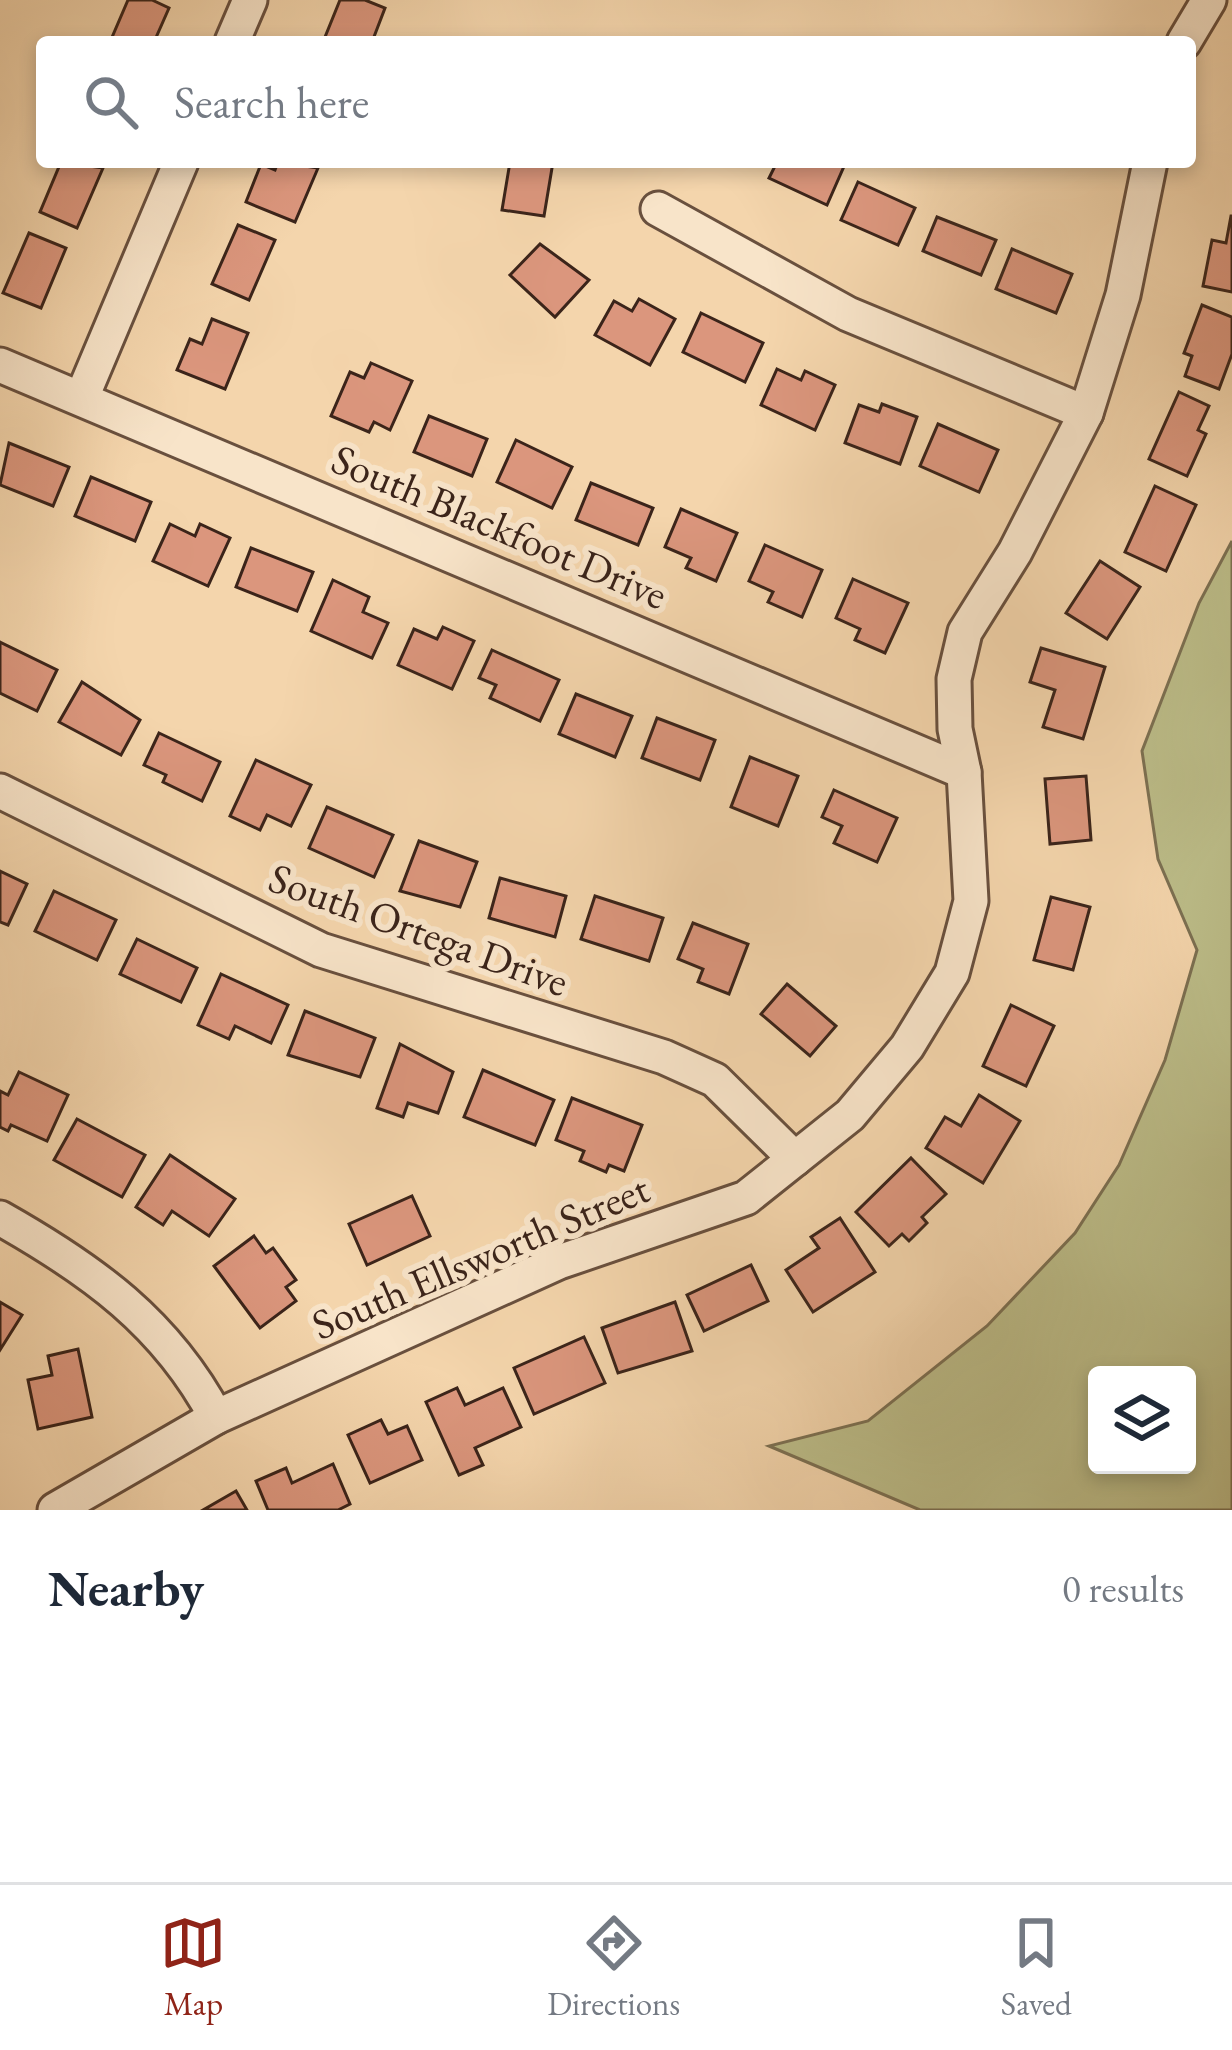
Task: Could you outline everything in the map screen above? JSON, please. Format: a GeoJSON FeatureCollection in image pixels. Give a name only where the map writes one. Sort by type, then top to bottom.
{"type":"FeatureCollection","features":[{"type":"Feature","properties":{"kind":"street"},"geometry":{"type":"LineString","coordinates":[[235,36],[250,0]]}},
{"type":"Feature","properties":{"kind":"street"},"geometry":{"type":"LineString","coordinates":[[1188,36],[1209,0]]}},
{"type":"Feature","properties":{"kind":"street"},"geometry":{"type":"LineString","coordinates":[[82,397],[178,168]]}},
{"type":"Feature","properties":{"kind":"street","name":"South Ellsworth Street"},"geometry":{"type":"LineString","coordinates":[[55,1510],[216,1418],[559,1262],[746,1198],[850,1115],[907,1047],[952,973],[971,901],[954,679],[965,632],[1015,552],[1086,412],[1123,295],[1149,168]]}},
{"type":"Feature","properties":{"kind":"street"},"geometry":{"type":"LineString","coordinates":[[658,209],[848,314],[1086,412]]}},
{"type":"Feature","properties":{"kind":"street","name":"South Blackfoot Drive"},"geometry":{"type":"LineString","coordinates":[[0,364],[964,772]]}},
{"type":"Feature","properties":{"kind":"street","name":"South Ortega Drive"},"geometry":{"type":"LineString","coordinates":[[0,791],[321,950],[664,1057],[715,1080],[795,1159]]}},
{"type":"Feature","properties":{"kind":"street"},"geometry":{"type":"LineString","coordinates":[[0,1218],[115,1289],[157,1329],[216,1418]]}},
{"type":"Feature","properties":{"kind":"green space"},"geometry":{"type":"Polygon","coordinates":[[[1232,541],[1232,1510],[920,1510],[769,1446],[868,1421],[987,1326],[1075,1233],[1119,1165],[1165,1060],[1197,950],[1158,859],[1142,751],[1199,603],[1232,541]]]}},
{"type":"Feature","properties":{"kind":"building"},"geometry":{"type":"Polygon","coordinates":[[[128,0],[152,0],[169,8],[157,36],[113,36],[128,0]]]}},
{"type":"Feature","properties":{"kind":"building"},"geometry":{"type":"Polygon","coordinates":[[[340,0],[365,0],[385,8],[374,36],[325,36],[340,0]]]}},
{"type":"Feature","properties":{"kind":"building"},"geometry":{"type":"Polygon","coordinates":[[[58,168],[103,168],[77,228],[40,212],[58,168]]]}},
{"type":"Feature","properties":{"kind":"building"},"geometry":{"type":"Polygon","coordinates":[[[259,168],[318,168],[295,222],[246,202],[259,168]]]}},
{"type":"Feature","properties":{"kind":"building"},"geometry":{"type":"Polygon","coordinates":[[[509,168],[552,168],[544,216],[502,210],[509,168]]]}},
{"type":"Feature","properties":{"kind":"building"},"geometry":{"type":"Polygon","coordinates":[[[774,168],[843,168],[827,205],[769,178],[774,168]]]}},
{"type":"Feature","properties":{"kind":"building"},"geometry":{"type":"Polygon","coordinates":[[[858,182],[915,208],[898,245],[841,220],[858,182]]]}},
{"type":"Feature","properties":{"kind":"building"},"geometry":{"type":"Polygon","coordinates":[[[1231,216],[1232,292],[1203,286],[1212,240],[1226,243],[1231,216]]]}},
{"type":"Feature","properties":{"kind":"building"},"geometry":{"type":"Polygon","coordinates":[[[937,217],[996,240],[981,275],[923,251],[937,217]]]}},
{"type":"Feature","properties":{"kind":"building"},"geometry":{"type":"Polygon","coordinates":[[[238,225],[275,240],[249,300],[212,284],[238,225]]]}},
{"type":"Feature","properties":{"kind":"building"},"geometry":{"type":"Polygon","coordinates":[[[29,233],[66,248],[41,308],[3,293],[29,233]]]}},
{"type":"Feature","properties":{"kind":"building"},"geometry":{"type":"Polygon","coordinates":[[[540,244],[589,280],[555,317],[510,275],[540,244]]]}},
{"type":"Feature","properties":{"kind":"building"},"geometry":{"type":"Polygon","coordinates":[[[1012,249],[1072,274],[1056,313],[996,289],[1012,249]]]}},
{"type":"Feature","properties":{"kind":"building"},"geometry":{"type":"Polygon","coordinates":[[[639,299],[675,319],[650,365],[595,335],[614,301],[632,311],[639,299]]]}},
{"type":"Feature","properties":{"kind":"building"},"geometry":{"type":"Polygon","coordinates":[[[1202,305],[1232,317],[1232,354],[1219,389],[1185,376],[1192,356],[1184,353],[1202,305]]]}},
{"type":"Feature","properties":{"kind":"building"},"geometry":{"type":"Polygon","coordinates":[[[701,313],[763,343],[745,382],[683,352],[701,313]]]}},
{"type":"Feature","properties":{"kind":"building"},"geometry":{"type":"Polygon","coordinates":[[[212,319],[248,333],[225,389],[177,370],[190,339],[202,344],[212,319]]]}},
{"type":"Feature","properties":{"kind":"building"},"geometry":{"type":"Polygon","coordinates":[[[371,363],[412,381],[390,430],[374,422],[369,432],[331,416],[350,372],[364,378],[371,363]]]}},
{"type":"Feature","properties":{"kind":"building"},"geometry":{"type":"Polygon","coordinates":[[[777,369],[801,380],[805,371],[835,385],[815,430],[761,405],[777,369]]]}},
{"type":"Feature","properties":{"kind":"building"},"geometry":{"type":"Polygon","coordinates":[[[1179,392],[1209,406],[1198,430],[1206,434],[1187,476],[1149,459],[1179,392]]]}},
{"type":"Feature","properties":{"kind":"building"},"geometry":{"type":"Polygon","coordinates":[[[882,404],[917,417],[900,464],[845,443],[859,405],[879,412],[882,404]]]}},
{"type":"Feature","properties":{"kind":"building"},"geometry":{"type":"Polygon","coordinates":[[[429,416],[487,439],[472,476],[414,452],[429,416]]]}},
{"type":"Feature","properties":{"kind":"building"},"geometry":{"type":"Polygon","coordinates":[[[938,424],[998,450],[979,492],[920,466],[938,424]]]}},
{"type":"Feature","properties":{"kind":"building"},"geometry":{"type":"Polygon","coordinates":[[[516,440],[572,467],[552,508],[497,482],[516,440]]]}},
{"type":"Feature","properties":{"kind":"building"},"geometry":{"type":"Polygon","coordinates":[[[9,443],[69,467],[53,506],[0,485],[9,443]]]}},
{"type":"Feature","properties":{"kind":"building"},"geometry":{"type":"Polygon","coordinates":[[[91,477],[151,502],[135,541],[75,516],[91,477]]]}},
{"type":"Feature","properties":{"kind":"building"},"geometry":{"type":"Polygon","coordinates":[[[591,483],[653,508],[638,545],[576,520],[591,483]]]}},
{"type":"Feature","properties":{"kind":"building"},"geometry":{"type":"Polygon","coordinates":[[[1155,486],[1196,505],[1166,571],[1125,552],[1155,486]]]}},
{"type":"Feature","properties":{"kind":"building"},"geometry":{"type":"Polygon","coordinates":[[[681,509],[737,533],[716,581],[686,568],[691,558],[665,547],[681,509]]]}},
{"type":"Feature","properties":{"kind":"building"},"geometry":{"type":"Polygon","coordinates":[[[170,524],[195,536],[200,524],[230,538],[208,586],[153,561],[170,524]]]}},
{"type":"Feature","properties":{"kind":"building"},"geometry":{"type":"Polygon","coordinates":[[[765,545],[822,570],[802,617],[768,602],[773,592],[749,581],[765,545]]]}},
{"type":"Feature","properties":{"kind":"building"},"geometry":{"type":"Polygon","coordinates":[[[251,548],[313,572],[297,611],[236,587],[251,548]]]}},
{"type":"Feature","properties":{"kind":"building"},"geometry":{"type":"Polygon","coordinates":[[[1100,561],[1140,587],[1107,639],[1066,613],[1100,561]]]}},
{"type":"Feature","properties":{"kind":"building"},"geometry":{"type":"Polygon","coordinates":[[[853,579],[908,603],[885,653],[855,640],[860,629],[836,618],[853,579]]]}},
{"type":"Feature","properties":{"kind":"building"},"geometry":{"type":"Polygon","coordinates":[[[333,580],[369,597],[363,612],[388,623],[372,658],[311,631],[333,580]]]}},
{"type":"Feature","properties":{"kind":"building"},"geometry":{"type":"Polygon","coordinates":[[[443,627],[474,641],[452,689],[398,665],[414,629],[437,639],[443,627]]]}},
{"type":"Feature","properties":{"kind":"building"},"geometry":{"type":"Polygon","coordinates":[[[0,642],[57,670],[37,711],[0,693],[0,642]]]}},
{"type":"Feature","properties":{"kind":"building"},"geometry":{"type":"Polygon","coordinates":[[[1041,648],[1105,667],[1083,739],[1043,727],[1055,690],[1030,682],[1041,648]]]}},
{"type":"Feature","properties":{"kind":"building"},"geometry":{"type":"Polygon","coordinates":[[[492,650],[559,680],[540,721],[490,698],[496,685],[479,678],[492,650]]]}},
{"type":"Feature","properties":{"kind":"building"},"geometry":{"type":"Polygon","coordinates":[[[82,682],[140,720],[121,755],[59,722],[82,682]]]}},
{"type":"Feature","properties":{"kind":"building"},"geometry":{"type":"Polygon","coordinates":[[[576,694],[632,716],[615,757],[559,734],[576,694]]]}},
{"type":"Feature","properties":{"kind":"building"},"geometry":{"type":"Polygon","coordinates":[[[657,718],[715,740],[700,780],[642,758],[657,718]]]}},
{"type":"Feature","properties":{"kind":"building"},"geometry":{"type":"Polygon","coordinates":[[[159,733],[220,762],[202,801],[163,782],[166,775],[144,765],[159,733]]]}},
{"type":"Feature","properties":{"kind":"building"},"geometry":{"type":"Polygon","coordinates":[[[750,757],[798,776],[778,826],[731,807],[750,757]]]}},
{"type":"Feature","properties":{"kind":"building"},"geometry":{"type":"Polygon","coordinates":[[[256,760],[311,785],[291,826],[267,815],[260,830],[230,816],[256,760]]]}},
{"type":"Feature","properties":{"kind":"building"},"geometry":{"type":"Polygon","coordinates":[[[1086,776],[1091,840],[1050,844],[1045,779],[1086,776]]]}},
{"type":"Feature","properties":{"kind":"building"},"geometry":{"type":"Polygon","coordinates":[[[834,790],[897,818],[877,862],[834,843],[842,826],[822,817],[834,790]]]}},
{"type":"Feature","properties":{"kind":"building"},"geometry":{"type":"Polygon","coordinates":[[[327,807],[393,835],[374,877],[309,848],[327,807]]]}},
{"type":"Feature","properties":{"kind":"building"},"geometry":{"type":"Polygon","coordinates":[[[419,841],[477,862],[460,907],[400,891],[419,841]]]}},
{"type":"Feature","properties":{"kind":"building"},"geometry":{"type":"Polygon","coordinates":[[[0,871],[27,884],[8,925],[0,922],[0,871]]]}},
{"type":"Feature","properties":{"kind":"building"},"geometry":{"type":"Polygon","coordinates":[[[500,878],[566,896],[555,937],[489,918],[500,878]]]}},
{"type":"Feature","properties":{"kind":"building"},"geometry":{"type":"Polygon","coordinates":[[[54,891],[116,920],[97,960],[35,931],[54,891]]]}},
{"type":"Feature","properties":{"kind":"building"},"geometry":{"type":"Polygon","coordinates":[[[595,896],[663,918],[649,961],[581,939],[595,896]]]}},
{"type":"Feature","properties":{"kind":"building"},"geometry":{"type":"Polygon","coordinates":[[[1051,897],[1090,907],[1073,970],[1034,960],[1051,897]]]}},
{"type":"Feature","properties":{"kind":"building"},"geometry":{"type":"Polygon","coordinates":[[[693,923],[748,944],[729,994],[698,982],[703,969],[678,959],[693,923]]]}},
{"type":"Feature","properties":{"kind":"building"},"geometry":{"type":"Polygon","coordinates":[[[137,939],[197,968],[181,1002],[120,974],[137,939]]]}},
{"type":"Feature","properties":{"kind":"building"},"geometry":{"type":"Polygon","coordinates":[[[221,974],[288,1005],[271,1043],[235,1026],[229,1039],[198,1025],[221,974]]]}},
{"type":"Feature","properties":{"kind":"building"},"geometry":{"type":"Polygon","coordinates":[[[787,984],[836,1026],[810,1056],[761,1014],[787,984]]]}},
{"type":"Feature","properties":{"kind":"building"},"geometry":{"type":"Polygon","coordinates":[[[1011,1005],[1054,1026],[1026,1086],[983,1066],[1011,1005]]]}},
{"type":"Feature","properties":{"kind":"building"},"geometry":{"type":"Polygon","coordinates":[[[305,1011],[375,1038],[360,1077],[288,1055],[305,1011]]]}},
{"type":"Feature","properties":{"kind":"building"},"geometry":{"type":"Polygon","coordinates":[[[400,1044],[453,1072],[438,1113],[408,1103],[403,1117],[377,1108],[400,1044]]]}},
{"type":"Feature","properties":{"kind":"building"},"geometry":{"type":"Polygon","coordinates":[[[483,1070],[554,1100],[535,1145],[464,1117],[483,1070]]]}},
{"type":"Feature","properties":{"kind":"building"},"geometry":{"type":"Polygon","coordinates":[[[19,1072],[68,1095],[47,1141],[11,1125],[8,1131],[0,1127],[0,1091],[8,1095],[19,1072]]]}},
{"type":"Feature","properties":{"kind":"building"},"geometry":{"type":"Polygon","coordinates":[[[979,1095],[1020,1121],[983,1183],[926,1148],[945,1117],[961,1126],[979,1095]]]}},
{"type":"Feature","properties":{"kind":"building"},"geometry":{"type":"Polygon","coordinates":[[[572,1098],[642,1125],[624,1171],[609,1165],[606,1172],[580,1161],[584,1151],[556,1140],[572,1098]]]}},
{"type":"Feature","properties":{"kind":"building"},"geometry":{"type":"Polygon","coordinates":[[[77,1119],[145,1155],[122,1197],[54,1160],[77,1119]]]}},
{"type":"Feature","properties":{"kind":"building"},"geometry":{"type":"Polygon","coordinates":[[[170,1155],[235,1199],[209,1236],[172,1211],[163,1225],[136,1207],[170,1155]]]}},
{"type":"Feature","properties":{"kind":"building"},"geometry":{"type":"Polygon","coordinates":[[[911,1158],[946,1194],[922,1217],[927,1223],[909,1241],[902,1234],[889,1246],[856,1212],[911,1158]]]}},
{"type":"Feature","properties":{"kind":"building"},"geometry":{"type":"Polygon","coordinates":[[[412,1196],[430,1236],[367,1265],[349,1224],[412,1196]]]}},
{"type":"Feature","properties":{"kind":"building"},"geometry":{"type":"Polygon","coordinates":[[[840,1218],[875,1272],[813,1312],[786,1270],[819,1248],[811,1237],[840,1218]]]}},
{"type":"Feature","properties":{"kind":"building"},"geometry":{"type":"Polygon","coordinates":[[[254,1236],[266,1253],[273,1248],[296,1280],[286,1287],[296,1301],[260,1328],[214,1266],[254,1236]]]}},
{"type":"Feature","properties":{"kind":"building"},"geometry":{"type":"Polygon","coordinates":[[[751,1265],[768,1301],[704,1331],[687,1295],[751,1265]]]}},
{"type":"Feature","properties":{"kind":"building"},"geometry":{"type":"Polygon","coordinates":[[[0,1302],[22,1315],[0,1350],[0,1302]]]}},
{"type":"Feature","properties":{"kind":"building"},"geometry":{"type":"Polygon","coordinates":[[[675,1302],[692,1351],[618,1373],[602,1328],[675,1302]]]}},
{"type":"Feature","properties":{"kind":"building"},"geometry":{"type":"Polygon","coordinates":[[[584,1337],[605,1383],[534,1414],[514,1368],[584,1337]]]}},
{"type":"Feature","properties":{"kind":"building"},"geometry":{"type":"Polygon","coordinates":[[[78,1349],[92,1417],[38,1429],[28,1380],[52,1375],[48,1356],[78,1349]]]}},
{"type":"Feature","properties":{"kind":"building"},"geometry":{"type":"Polygon","coordinates":[[[457,1388],[465,1405],[503,1388],[521,1427],[475,1448],[483,1465],[459,1475],[426,1402],[457,1388]]]}},
{"type":"Feature","properties":{"kind":"building"},"geometry":{"type":"Polygon","coordinates":[[[381,1420],[388,1434],[407,1426],[422,1460],[370,1483],[348,1435],[381,1420]]]}},
{"type":"Feature","properties":{"kind":"building"},"geometry":{"type":"Polygon","coordinates":[[[333,1464],[350,1504],[338,1510],[268,1510],[256,1481],[286,1468],[292,1483],[333,1464]]]}},
{"type":"Feature","properties":{"kind":"building"},"geometry":{"type":"Polygon","coordinates":[[[236,1491],[247,1510],[203,1510],[236,1491]]]}}]}
